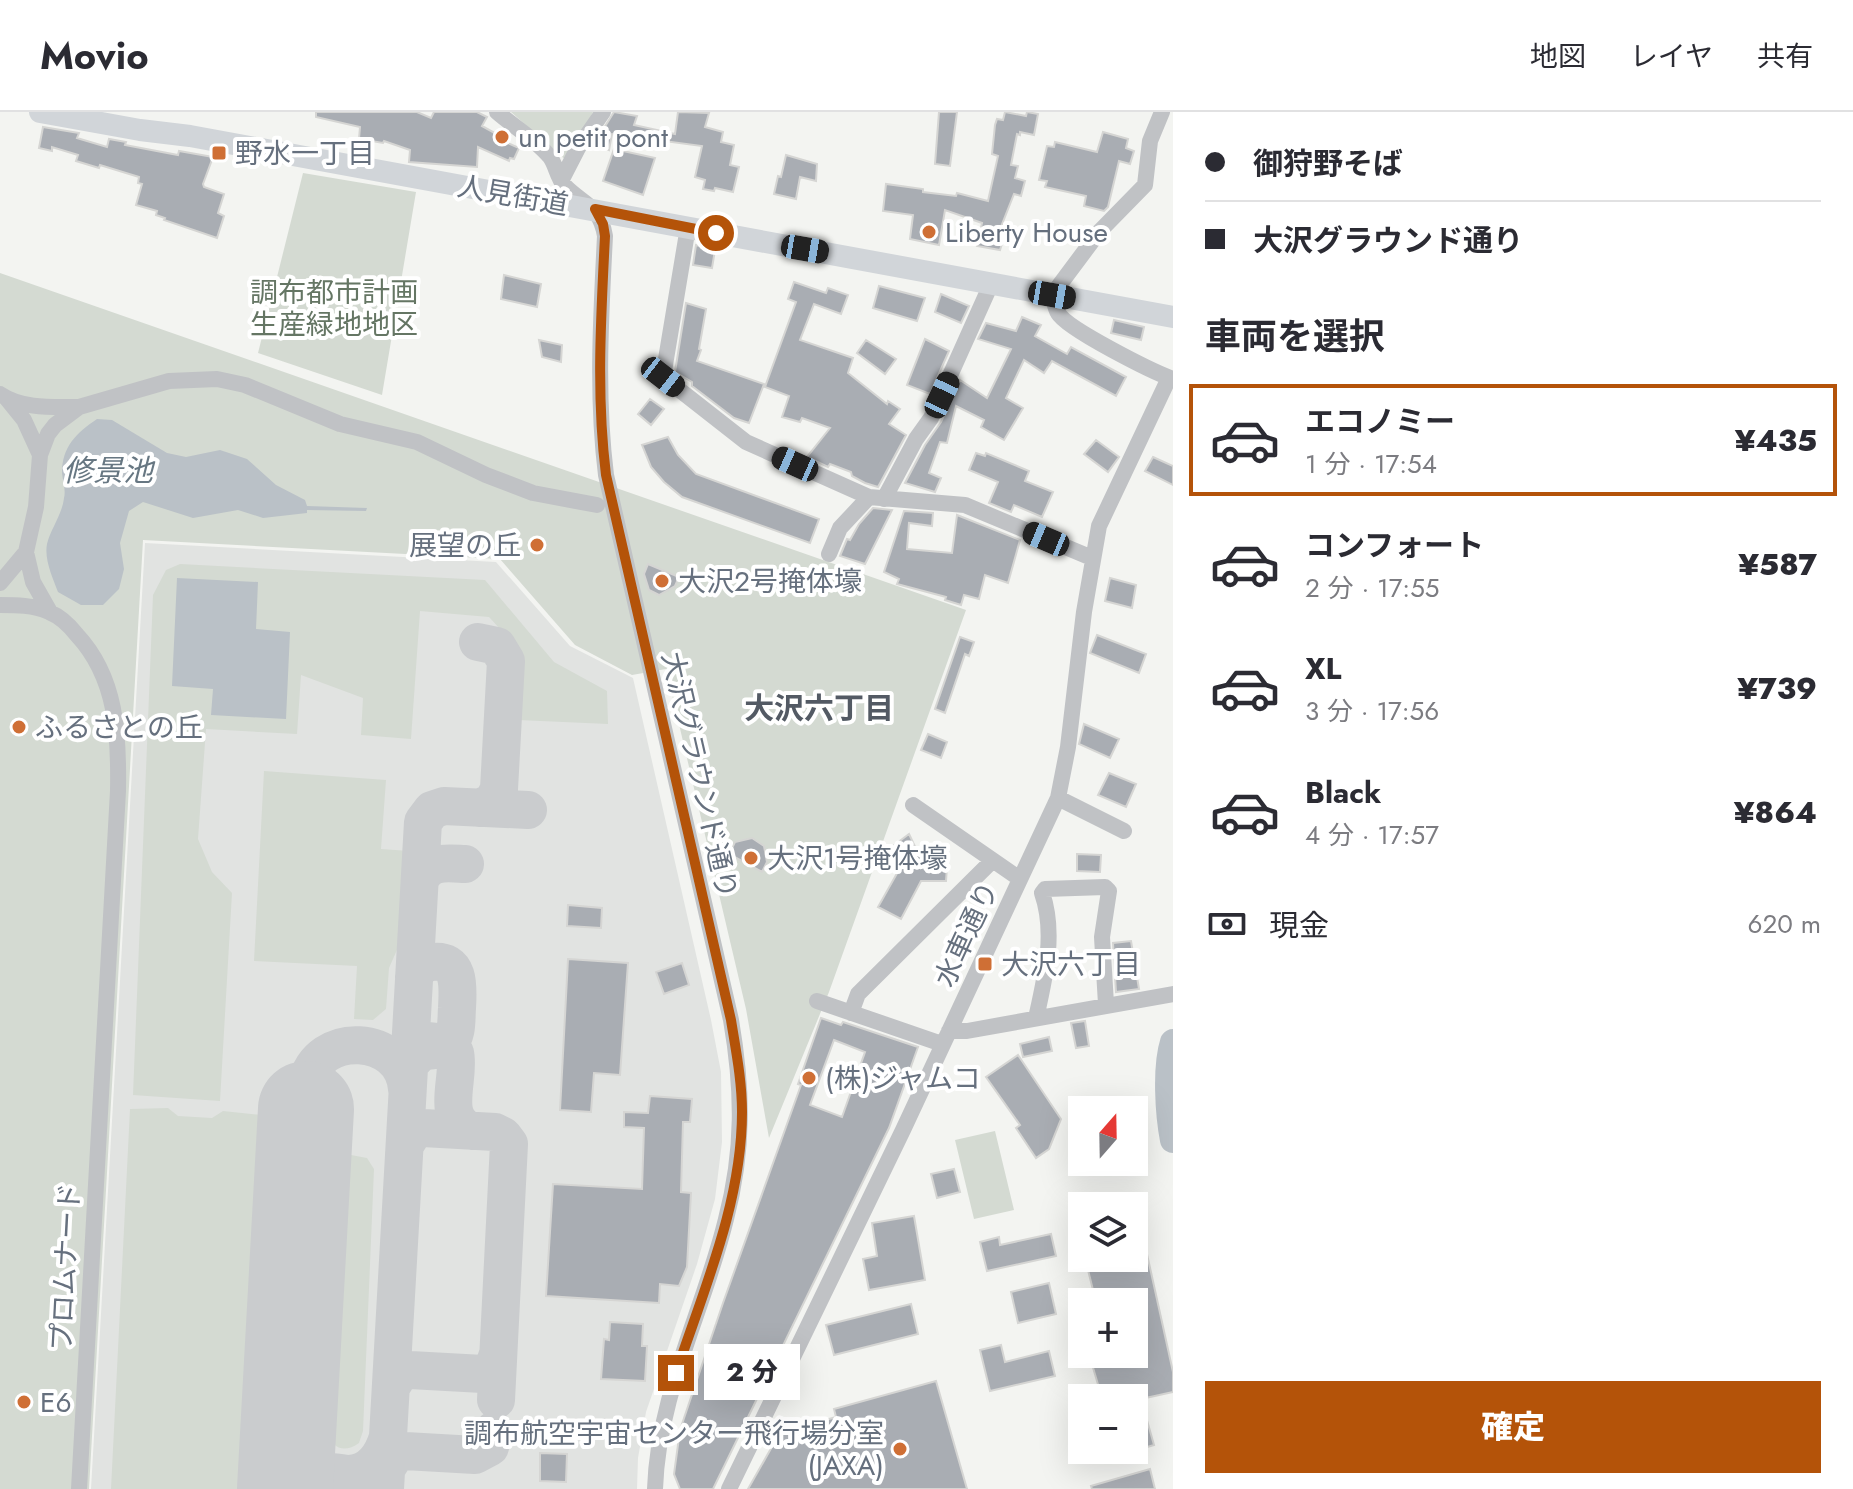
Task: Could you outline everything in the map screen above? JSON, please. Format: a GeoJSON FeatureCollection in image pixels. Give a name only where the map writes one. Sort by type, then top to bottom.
{"type":"FeatureCollection","features":[{"type":"Feature","properties":{"kind":"main road","name":"人見街道"},"geometry":{"type":"LineString","coordinates":[[40,112],[142,121],[190,136],[1173,317]]}},
{"type":"Feature","properties":{"kind":"street"},"geometry":{"type":"LineString","coordinates":[[497,112],[550,157],[561,181],[595,209]]}},
{"type":"Feature","properties":{"kind":"street"},"geometry":{"type":"LineString","coordinates":[[561,181],[578,148],[603,112]]}},
{"type":"Feature","properties":{"kind":"street"},"geometry":{"type":"LineString","coordinates":[[1162,112],[1150,141],[1145,185],[1099,232],[1052,295],[1058,314],[1066,322],[1171,378]]}},
{"type":"Feature","properties":{"kind":"street","name":"大沢グラウンド通り"},"geometry":{"type":"LineString","coordinates":[[595,209],[605,236],[600,427],[606,475],[731,1020],[740,1071],[736,1174],[726,1222],[667,1400],[658,1443],[655,1489]]}},
{"type":"Feature","properties":{"kind":"street"},"geometry":{"type":"LineString","coordinates":[[688,227],[663,377],[746,442],[876,498],[965,505],[1092,558]]}},
{"type":"Feature","properties":{"kind":"street"},"geometry":{"type":"LineString","coordinates":[[829,554],[840,528],[876,498],[931,418],[991,284]]}},
{"type":"Feature","properties":{"kind":"street"},"geometry":{"type":"LineString","coordinates":[[4,397],[33,405],[79,407],[169,381],[197,378],[234,382],[261,390],[340,424],[417,442],[495,479],[533,493],[597,505]]}},
{"type":"Feature","properties":{"kind":"street","name":"水車通り"},"geometry":{"type":"LineString","coordinates":[[729,1489],[1058,798],[1068,747],[1092,558],[1106,506],[1171,378]]}},
{"type":"Feature","properties":{"kind":"street"},"geometry":{"type":"LineString","coordinates":[[4,397],[24,420],[40,455]]}},
{"type":"Feature","properties":{"kind":"street"},"geometry":{"type":"LineString","coordinates":[[50,612],[33,582],[26,552],[36,507],[40,455],[55,425],[79,407]]}},
{"type":"Feature","properties":{"kind":"street"},"geometry":{"type":"LineString","coordinates":[[0,583],[26,552]]}},
{"type":"Feature","properties":{"kind":"street"},"geometry":{"type":"LineString","coordinates":[[0,605],[28,606],[50,612]]}},
{"type":"Feature","properties":{"kind":"street","name":"プロムナード"},"geometry":{"type":"LineString","coordinates":[[50,612],[71,628],[90,649],[107,680],[115,717],[118,791],[79,1489]]}},
{"type":"Feature","properties":{"kind":"street"},"geometry":{"type":"LineString","coordinates":[[1058,798],[1124,831]]}},
{"type":"Feature","properties":{"kind":"street"},"geometry":{"type":"LineString","coordinates":[[913,805],[1020,879]]}},
{"type":"Feature","properties":{"kind":"street"},"geometry":{"type":"LineString","coordinates":[[851,1013],[858,994],[992,861]]}},
{"type":"Feature","properties":{"kind":"street"},"geometry":{"type":"LineString","coordinates":[[1036,1018],[1046,973],[1049,913],[1042,893],[1045,889],[1105,887],[1109,891],[1102,937],[1106,1004]]}},
{"type":"Feature","properties":{"kind":"street"},"geometry":{"type":"LineString","coordinates":[[817,1001],[946,1038],[967,1031],[1167,995]]}},
{"type":"Feature","properties":{"kind":"shaded area"},"geometry":{"type":"Polygon","coordinates":[[[145,543],[496,562],[570,646],[633,678],[721,1072],[722,1142],[715,1199],[697,1264],[646,1412],[638,1458],[637,1489],[91,1489],[145,543]]]}},
{"type":"Feature","properties":{"kind":"green space"},"geometry":{"type":"Polygon","coordinates":[[[511,112],[593,112],[568,162],[511,112]]]}},
{"type":"Feature","properties":{"kind":"green space","name":"調布都市計画 生産緑地地区"},"geometry":{"type":"Polygon","coordinates":[[[303,173],[416,192],[382,395],[258,353],[303,173]]]}},
{"type":"Feature","properties":{"kind":"green space"},"geometry":{"type":"Polygon","coordinates":[[[0,273],[966,610],[829,992],[769,1138],[746,1009],[666,669],[632,675],[575,645],[500,559],[143,540],[89,1489],[0,1489],[0,273]]]}},
{"type":"Feature","properties":{"kind":"green space"},"geometry":{"type":"Polygon","coordinates":[[[180,564],[485,580],[554,662],[607,691],[608,724],[518,720],[523,654],[489,617],[420,611],[411,739],[361,735],[363,698],[301,675],[297,734],[206,729],[198,839],[212,872],[232,893],[220,1101],[133,1095],[153,595],[166,570],[180,564]]]}},
{"type":"Feature","properties":{"kind":"green space"},"geometry":{"type":"Polygon","coordinates":[[[264,771],[386,780],[381,849],[409,851],[400,943],[389,968],[386,1009],[373,1020],[354,1019],[357,966],[254,961],[264,771]]]}},
{"type":"Feature","properties":{"kind":"green space"},"geometry":{"type":"Polygon","coordinates":[[[168,1108],[178,1116],[212,1118],[223,1111],[261,1115],[243,1489],[111,1489],[130,1109],[168,1108]]]}},
{"type":"Feature","properties":{"kind":"green space"},"geometry":{"type":"Polygon","coordinates":[[[995,1131],[1014,1210],[974,1219],[955,1140],[995,1131]]]}},
{"type":"Feature","properties":{"kind":"green space"},"geometry":{"type":"Polygon","coordinates":[[[351,1155],[367,1158],[374,1169],[363,1431],[359,1443],[343,1449],[332,1442],[328,1431],[342,1163],[351,1155]]]}},
{"type":"Feature","properties":{"kind":"water","name":"修景池"},"geometry":{"type":"Polygon","coordinates":[[[97,419],[112,420],[167,453],[186,457],[220,450],[247,459],[276,485],[305,500],[307,506],[367,508],[366,511],[307,510],[307,513],[263,518],[238,510],[193,518],[143,502],[129,511],[120,543],[124,569],[119,589],[103,605],[81,605],[58,592],[46,550],[63,504],[62,473],[68,448],[77,435],[97,419]]]}},
{"type":"Feature","properties":{"kind":"water"},"geometry":{"type":"Polygon","coordinates":[[[177,578],[258,582],[256,629],[290,632],[286,719],[211,715],[213,689],[172,686],[177,578]]]}},
{"type":"Feature","properties":{"kind":"building"},"geometry":{"type":"Polygon","coordinates":[[[316,112],[417,112],[431,118],[434,112],[477,112],[487,117],[482,126],[519,148],[514,159],[510,158],[509,161],[478,147],[477,167],[409,162],[410,150],[384,141],[359,139],[360,127],[316,117],[316,112]]]}},
{"type":"Feature","properties":{"kind":"building"},"geometry":{"type":"Polygon","coordinates":[[[614,112],[637,116],[634,125],[675,134],[678,112],[709,113],[705,127],[723,132],[721,142],[734,145],[730,165],[739,167],[733,192],[703,189],[705,180],[695,177],[702,146],[612,134],[609,150],[594,144],[614,112]]]}},
{"type":"Feature","properties":{"kind":"building"},"geometry":{"type":"Polygon","coordinates":[[[939,112],[957,112],[950,166],[935,164],[939,112]]]}},
{"type":"Feature","properties":{"kind":"building"},"geometry":{"type":"Polygon","coordinates":[[[1005,112],[1026,116],[1027,112],[1038,114],[1034,135],[1017,134],[1011,165],[1018,166],[1015,178],[1025,181],[1021,196],[1014,194],[999,232],[1005,234],[1000,250],[977,246],[982,223],[945,210],[939,245],[910,239],[913,215],[883,211],[886,184],[923,189],[923,192],[956,196],[957,193],[988,201],[998,156],[992,154],[995,125],[997,119],[1003,120],[1005,112]]]}},
{"type":"Feature","properties":{"kind":"building"},"geometry":{"type":"Polygon","coordinates":[[[43,127],[79,133],[77,138],[107,147],[109,139],[178,155],[179,151],[213,157],[203,184],[224,194],[218,213],[224,216],[217,238],[164,220],[156,215],[157,211],[136,205],[142,184],[138,183],[139,177],[76,161],[78,155],[52,147],[52,151],[39,148],[43,127]]]}},
{"type":"Feature","properties":{"kind":"building"},"geometry":{"type":"Polygon","coordinates":[[[1103,132],[1128,139],[1126,148],[1134,151],[1130,164],[1119,161],[1108,207],[1104,211],[1084,206],[1086,196],[1045,187],[1047,181],[1039,180],[1047,146],[1054,147],[1055,142],[1097,152],[1103,132]]]}},
{"type":"Feature","properties":{"kind":"building"},"geometry":{"type":"Polygon","coordinates":[[[614,149],[655,158],[643,195],[603,181],[614,149]]]}},
{"type":"Feature","properties":{"kind":"building"},"geometry":{"type":"Polygon","coordinates":[[[786,155],[817,164],[816,181],[800,177],[796,199],[774,194],[786,155]]]}},
{"type":"Feature","properties":{"kind":"building"},"geometry":{"type":"Polygon","coordinates":[[[696,245],[715,250],[712,268],[693,265],[696,245]]]}},
{"type":"Feature","properties":{"kind":"building"},"geometry":{"type":"Polygon","coordinates":[[[504,275],[541,284],[537,307],[501,299],[504,275]]]}},
{"type":"Feature","properties":{"kind":"building"},"geometry":{"type":"Polygon","coordinates":[[[794,282],[826,293],[828,288],[848,295],[841,314],[814,304],[800,340],[853,358],[848,373],[887,404],[888,401],[900,409],[889,424],[906,435],[878,487],[852,476],[851,472],[830,464],[828,467],[807,457],[830,428],[802,418],[800,422],[782,417],[789,396],[765,387],[796,302],[788,299],[794,282]]]}},
{"type":"Feature","properties":{"kind":"building"},"geometry":{"type":"Polygon","coordinates":[[[879,286],[925,298],[917,321],[873,308],[879,286]]]}},
{"type":"Feature","properties":{"kind":"building"},"geometry":{"type":"Polygon","coordinates":[[[941,294],[969,306],[961,323],[935,312],[941,294]]]}},
{"type":"Feature","properties":{"kind":"building"},"geometry":{"type":"Polygon","coordinates":[[[686,303],[706,309],[697,361],[764,384],[749,423],[734,418],[692,386],[692,382],[675,372],[686,303]]]}},
{"type":"Feature","properties":{"kind":"building"},"geometry":{"type":"Polygon","coordinates":[[[1022,317],[1041,325],[1035,336],[1067,354],[1071,347],[1126,377],[1116,396],[1052,361],[1044,373],[1024,360],[1006,398],[1023,408],[1004,440],[981,427],[984,420],[956,406],[947,443],[940,442],[929,473],[941,478],[935,492],[905,483],[941,422],[960,380],[987,398],[1011,349],[978,339],[986,323],[1016,331],[1022,317]]]}},
{"type":"Feature","properties":{"kind":"building"},"geometry":{"type":"Polygon","coordinates":[[[1114,320],[1144,327],[1141,340],[1111,333],[1114,320]]]}},
{"type":"Feature","properties":{"kind":"building"},"geometry":{"type":"Polygon","coordinates":[[[925,339],[949,351],[930,394],[907,385],[925,339]]]}},
{"type":"Feature","properties":{"kind":"building"},"geometry":{"type":"Polygon","coordinates":[[[539,340],[562,345],[561,362],[542,357],[539,340]]]}},
{"type":"Feature","properties":{"kind":"building"},"geometry":{"type":"Polygon","coordinates":[[[866,340],[896,359],[885,374],[857,353],[866,340]]]}},
{"type":"Feature","properties":{"kind":"building"},"geometry":{"type":"Polygon","coordinates":[[[650,399],[664,409],[651,425],[638,414],[650,399]]]}},
{"type":"Feature","properties":{"kind":"building"},"geometry":{"type":"Polygon","coordinates":[[[668,437],[678,455],[696,474],[819,519],[810,543],[682,497],[651,467],[642,445],[668,437]]]}},
{"type":"Feature","properties":{"kind":"building"},"geometry":{"type":"Polygon","coordinates":[[[1096,440],[1119,457],[1108,472],[1084,454],[1096,440]]]}},
{"type":"Feature","properties":{"kind":"building"},"geometry":{"type":"Polygon","coordinates":[[[976,453],[985,456],[986,453],[1029,471],[1025,481],[1053,492],[1042,517],[1014,505],[1011,512],[989,503],[998,482],[969,470],[976,453]]]}},
{"type":"Feature","properties":{"kind":"building"},"geometry":{"type":"Polygon","coordinates":[[[1153,457],[1173,466],[1173,485],[1145,471],[1153,457]]]}},
{"type":"Feature","properties":{"kind":"building"},"geometry":{"type":"Polygon","coordinates":[[[873,508],[892,510],[865,564],[840,556],[847,539],[850,540],[873,508]]]}},
{"type":"Feature","properties":{"kind":"building"},"geometry":{"type":"Polygon","coordinates":[[[904,511],[933,513],[932,526],[909,523],[907,549],[952,553],[957,515],[1020,540],[1008,583],[985,575],[979,599],[964,595],[961,605],[945,600],[946,597],[897,584],[899,579],[884,572],[904,511]]]}},
{"type":"Feature","properties":{"kind":"building","name":"大沢2号掩体壕"},"geometry":{"type":"Polygon","coordinates":[[[648,564],[679,577],[675,586],[659,595],[649,590],[644,574],[648,564]]]}},
{"type":"Feature","properties":{"kind":"building"},"geometry":{"type":"Polygon","coordinates":[[[1110,578],[1136,585],[1132,608],[1105,601],[1110,578]]]}},
{"type":"Feature","properties":{"kind":"building"},"geometry":{"type":"Polygon","coordinates":[[[1097,635],[1146,654],[1139,673],[1090,653],[1097,635]]]}},
{"type":"Feature","properties":{"kind":"building"},"geometry":{"type":"Polygon","coordinates":[[[960,637],[974,642],[969,656],[965,654],[945,713],[935,709],[960,637]]]}},
{"type":"Feature","properties":{"kind":"building"},"geometry":{"type":"Polygon","coordinates":[[[1084,724],[1119,739],[1110,758],[1079,744],[1084,724]]]}},
{"type":"Feature","properties":{"kind":"building"},"geometry":{"type":"Polygon","coordinates":[[[928,734],[947,742],[941,758],[921,750],[928,734]]]}},
{"type":"Feature","properties":{"kind":"building"},"geometry":{"type":"Polygon","coordinates":[[[1109,773],[1136,784],[1126,807],[1098,795],[1109,773]]]}},
{"type":"Feature","properties":{"kind":"building"},"geometry":{"type":"Polygon","coordinates":[[[909,834],[919,855],[927,859],[936,857],[936,866],[947,867],[946,881],[921,881],[901,919],[878,907],[900,868],[889,849],[909,834]]]}},
{"type":"Feature","properties":{"kind":"building","name":"大沢1号掩体壕"},"geometry":{"type":"Polygon","coordinates":[[[752,838],[764,846],[767,862],[762,872],[729,854],[735,842],[752,838]]]}},
{"type":"Feature","properties":{"kind":"building"},"geometry":{"type":"Polygon","coordinates":[[[1077,854],[1101,855],[1100,872],[1077,871],[1077,854]]]}},
{"type":"Feature","properties":{"kind":"building"},"geometry":{"type":"Polygon","coordinates":[[[568,905],[602,908],[601,928],[567,926],[568,905]]]}},
{"type":"Feature","properties":{"kind":"building"},"geometry":{"type":"Polygon","coordinates":[[[1131,941],[1139,989],[1116,992],[1113,943],[1131,941]]]}},
{"type":"Feature","properties":{"kind":"building"},"geometry":{"type":"Polygon","coordinates":[[[568,959],[628,963],[620,1075],[594,1073],[591,1112],[560,1110],[568,959]]]}},
{"type":"Feature","properties":{"kind":"building"},"geometry":{"type":"Polygon","coordinates":[[[682,963],[689,985],[664,994],[656,972],[682,963]]]}},
{"type":"Feature","properties":{"kind":"building"},"geometry":{"type":"Polygon","coordinates":[[[821,1018],[841,1025],[843,1022],[918,1047],[889,1128],[713,1489],[680,1489],[674,1474],[680,1430],[801,1085],[798,1084],[821,1018]],[[834,1040],[810,1105],[842,1117],[865,1052],[834,1040]]]}},
{"type":"Feature","properties":{"kind":"building"},"geometry":{"type":"Polygon","coordinates":[[[1085,1021],[1089,1046],[1076,1048],[1071,1023],[1085,1021]]]}},
{"type":"Feature","properties":{"kind":"building"},"geometry":{"type":"Polygon","coordinates":[[[1049,1037],[1052,1051],[1023,1057],[1020,1044],[1049,1037]]]}},
{"type":"Feature","properties":{"kind":"building"},"geometry":{"type":"Polygon","coordinates":[[[1018,1055],[1061,1119],[1049,1149],[1036,1158],[1016,1128],[1020,1125],[986,1077],[1018,1055]]]}},
{"type":"Feature","properties":{"kind":"building"},"geometry":{"type":"Polygon","coordinates":[[[650,1096],[692,1099],[690,1122],[683,1122],[681,1192],[691,1193],[687,1267],[679,1286],[660,1284],[659,1303],[546,1296],[553,1184],[642,1189],[644,1128],[624,1127],[624,1112],[648,1113],[650,1096]]]}},
{"type":"Feature","properties":{"kind":"building"},"geometry":{"type":"Polygon","coordinates":[[[954,1169],[960,1192],[937,1198],[931,1174],[954,1169]]]}},
{"type":"Feature","properties":{"kind":"building"},"geometry":{"type":"Polygon","coordinates":[[[914,1216],[925,1280],[869,1290],[863,1259],[877,1256],[872,1223],[914,1216]]]}},
{"type":"Feature","properties":{"kind":"building"},"geometry":{"type":"Polygon","coordinates":[[[1051,1234],[1056,1256],[987,1271],[980,1242],[999,1237],[1000,1245],[1051,1234]]]}},
{"type":"Feature","properties":{"kind":"building"},"geometry":{"type":"Polygon","coordinates":[[[1148,1259],[1173,1372],[1173,1392],[1148,1397],[1148,1384],[1098,1384],[1093,1368],[1148,1368],[1148,1288],[1092,1288],[1088,1272],[1148,1272],[1148,1259]]]}},
{"type":"Feature","properties":{"kind":"building"},"geometry":{"type":"Polygon","coordinates":[[[1049,1283],[1056,1314],[1018,1323],[1011,1292],[1049,1283]]]}},
{"type":"Feature","properties":{"kind":"building"},"geometry":{"type":"Polygon","coordinates":[[[911,1304],[918,1334],[834,1355],[826,1325],[911,1304]]]}},
{"type":"Feature","properties":{"kind":"building"},"geometry":{"type":"Polygon","coordinates":[[[610,1322],[643,1324],[642,1346],[647,1346],[645,1381],[601,1379],[604,1339],[609,1340],[610,1322]]]}},
{"type":"Feature","properties":{"kind":"building"},"geometry":{"type":"Polygon","coordinates":[[[1001,1345],[1005,1362],[1049,1351],[1055,1376],[990,1391],[980,1350],[1001,1345]]]}},
{"type":"Feature","properties":{"kind":"building","name":"調布航空宇宙センター飛行場分室 (JAXA)"},"geometry":{"type":"Polygon","coordinates":[[[936,1381],[967,1489],[748,1489],[773,1445],[770,1436],[836,1417],[834,1409],[936,1381]]]}},
{"type":"Feature","properties":{"kind":"building"},"geometry":{"type":"Polygon","coordinates":[[[1148,1424],[1154,1445],[1148,1447],[1148,1424]]]}},
{"type":"Feature","properties":{"kind":"building"},"geometry":{"type":"Polygon","coordinates":[[[540,1453],[567,1454],[566,1482],[540,1481],[540,1453]]]}},
{"type":"Feature","properties":{"kind":"building"},"geometry":{"type":"Polygon","coordinates":[[[1150,1469],[1155,1489],[1092,1489],[1091,1486],[1150,1469]]]}},
{"type":"Feature","properties":{"kind":"waterway"},"geometry":{"type":"LineString","coordinates":[[1173,1042],[1168,1091],[1173,1140]]}},
{"type":"Feature","properties":{"kind":"taxiway"},"geometry":{"type":"LineString","coordinates":[[478,642],[497,646],[506,661],[499,789],[493,802],[479,808]]}},
{"type":"Feature","properties":{"kind":"taxiway"},"geometry":{"type":"LineString","coordinates":[[385,1489],[423,822],[432,810],[444,806],[528,810]]}},
{"type":"Feature","properties":{"kind":"taxiway"},"geometry":{"type":"LineString","coordinates":[[420,880],[433,866],[465,864]]}},
{"type":"Feature","properties":{"kind":"taxiway"},"geometry":{"type":"LineString","coordinates":[[409,1065],[420,1053],[449,1044],[456,1022],[457,984],[453,970],[441,962],[429,963],[421,967],[414,977]]}},
{"type":"Feature","properties":{"kind":"taxiway"},"geometry":{"type":"LineString","coordinates":[[427,1041],[445,1043],[455,1053],[453,1107],[461,1125],[471,1131]]}},
{"type":"Feature","properties":{"kind":"taxiway"},"geometry":{"type":"LineString","coordinates":[[307,1084],[314,1066],[326,1054],[342,1047],[359,1045],[391,1057],[402,1071],[407,1089]]}},
{"type":"Feature","properties":{"kind":"taxiway"},"geometry":{"type":"LineString","coordinates":[[405,1145],[413,1132],[423,1128],[495,1132],[509,1144],[496,1400]]}},
{"type":"Feature","properties":{"kind":"taxiway"},"geometry":{"type":"LineString","coordinates":[[391,1387],[399,1374],[410,1370],[483,1374],[494,1366],[498,1354]]}},
{"type":"Feature","properties":{"kind":"taxiway"},"geometry":{"type":"LineString","coordinates":[[289,1423],[298,1453],[307,1464],[322,1472]]}},
{"type":"Feature","properties":{"kind":"taxiway"},"geometry":{"type":"LineString","coordinates":[[386,1469],[395,1455],[405,1451],[475,1455],[490,1447],[494,1430]]}},
{"type":"Feature","properties":{"kind":"taxiway"},"geometry":{"type":"LineString","coordinates":[[295,1489],[318,1473],[348,1474],[368,1468],[382,1451],[388,1437]]}},
{"type":"Feature","properties":{"kind":"runway"},"geometry":{"type":"LineString","coordinates":[[285,1489],[306,1109]]}},
{"type":"Feature","properties":{"kind":"place","name":"un petit pont"},"geometry":{"type":"Point","coordinates":[502,137]}},
{"type":"Feature","properties":{"kind":"place","name":"野水一丁目"},"geometry":{"type":"Point","coordinates":[219,153]}},
{"type":"Feature","properties":{"kind":"place","name":"Liberty House"},"geometry":{"type":"Point","coordinates":[929,232]}},
{"type":"Feature","properties":{"kind":"place","name":"展望の丘"},"geometry":{"type":"Point","coordinates":[537,545]}},
{"type":"Feature","properties":{"kind":"place","name":"大沢2号掩体壕"},"geometry":{"type":"Point","coordinates":[662,581]}},
{"type":"Feature","properties":{"kind":"place","name":"ふるさとの丘"},"geometry":{"type":"Point","coordinates":[19,727]}},
{"type":"Feature","properties":{"kind":"place","name":"大沢1号掩体壕"},"geometry":{"type":"Point","coordinates":[751,858]}},
{"type":"Feature","properties":{"kind":"place","name":"大沢六丁目"},"geometry":{"type":"Point","coordinates":[985,964]}},
{"type":"Feature","properties":{"kind":"place","name":"(株)ジャムコ"},"geometry":{"type":"Point","coordinates":[809,1078]}},
{"type":"Feature","properties":{"kind":"place","name":"E6"},"geometry":{"type":"Point","coordinates":[24,1402]}},
{"type":"Feature","properties":{"kind":"place","name":"調布航空宇宙センター飛行場分室 (JAXA)"},"geometry":{"type":"Point","coordinates":[900,1449]}},
{"type":"Feature","properties":{"kind":"district","name":"大沢六丁目"},"geometry":{"type":"Point","coordinates":[819,709]}},
{"type":"Feature","properties":{"kind":"route"},"geometry":{"type":"LineString","coordinates":[[676,1373],[726,1222],[736,1174],[742,1114],[740,1071],[731,1020],[606,475],[600,427],[605,236],[595,209],[716,233]]}}]}
